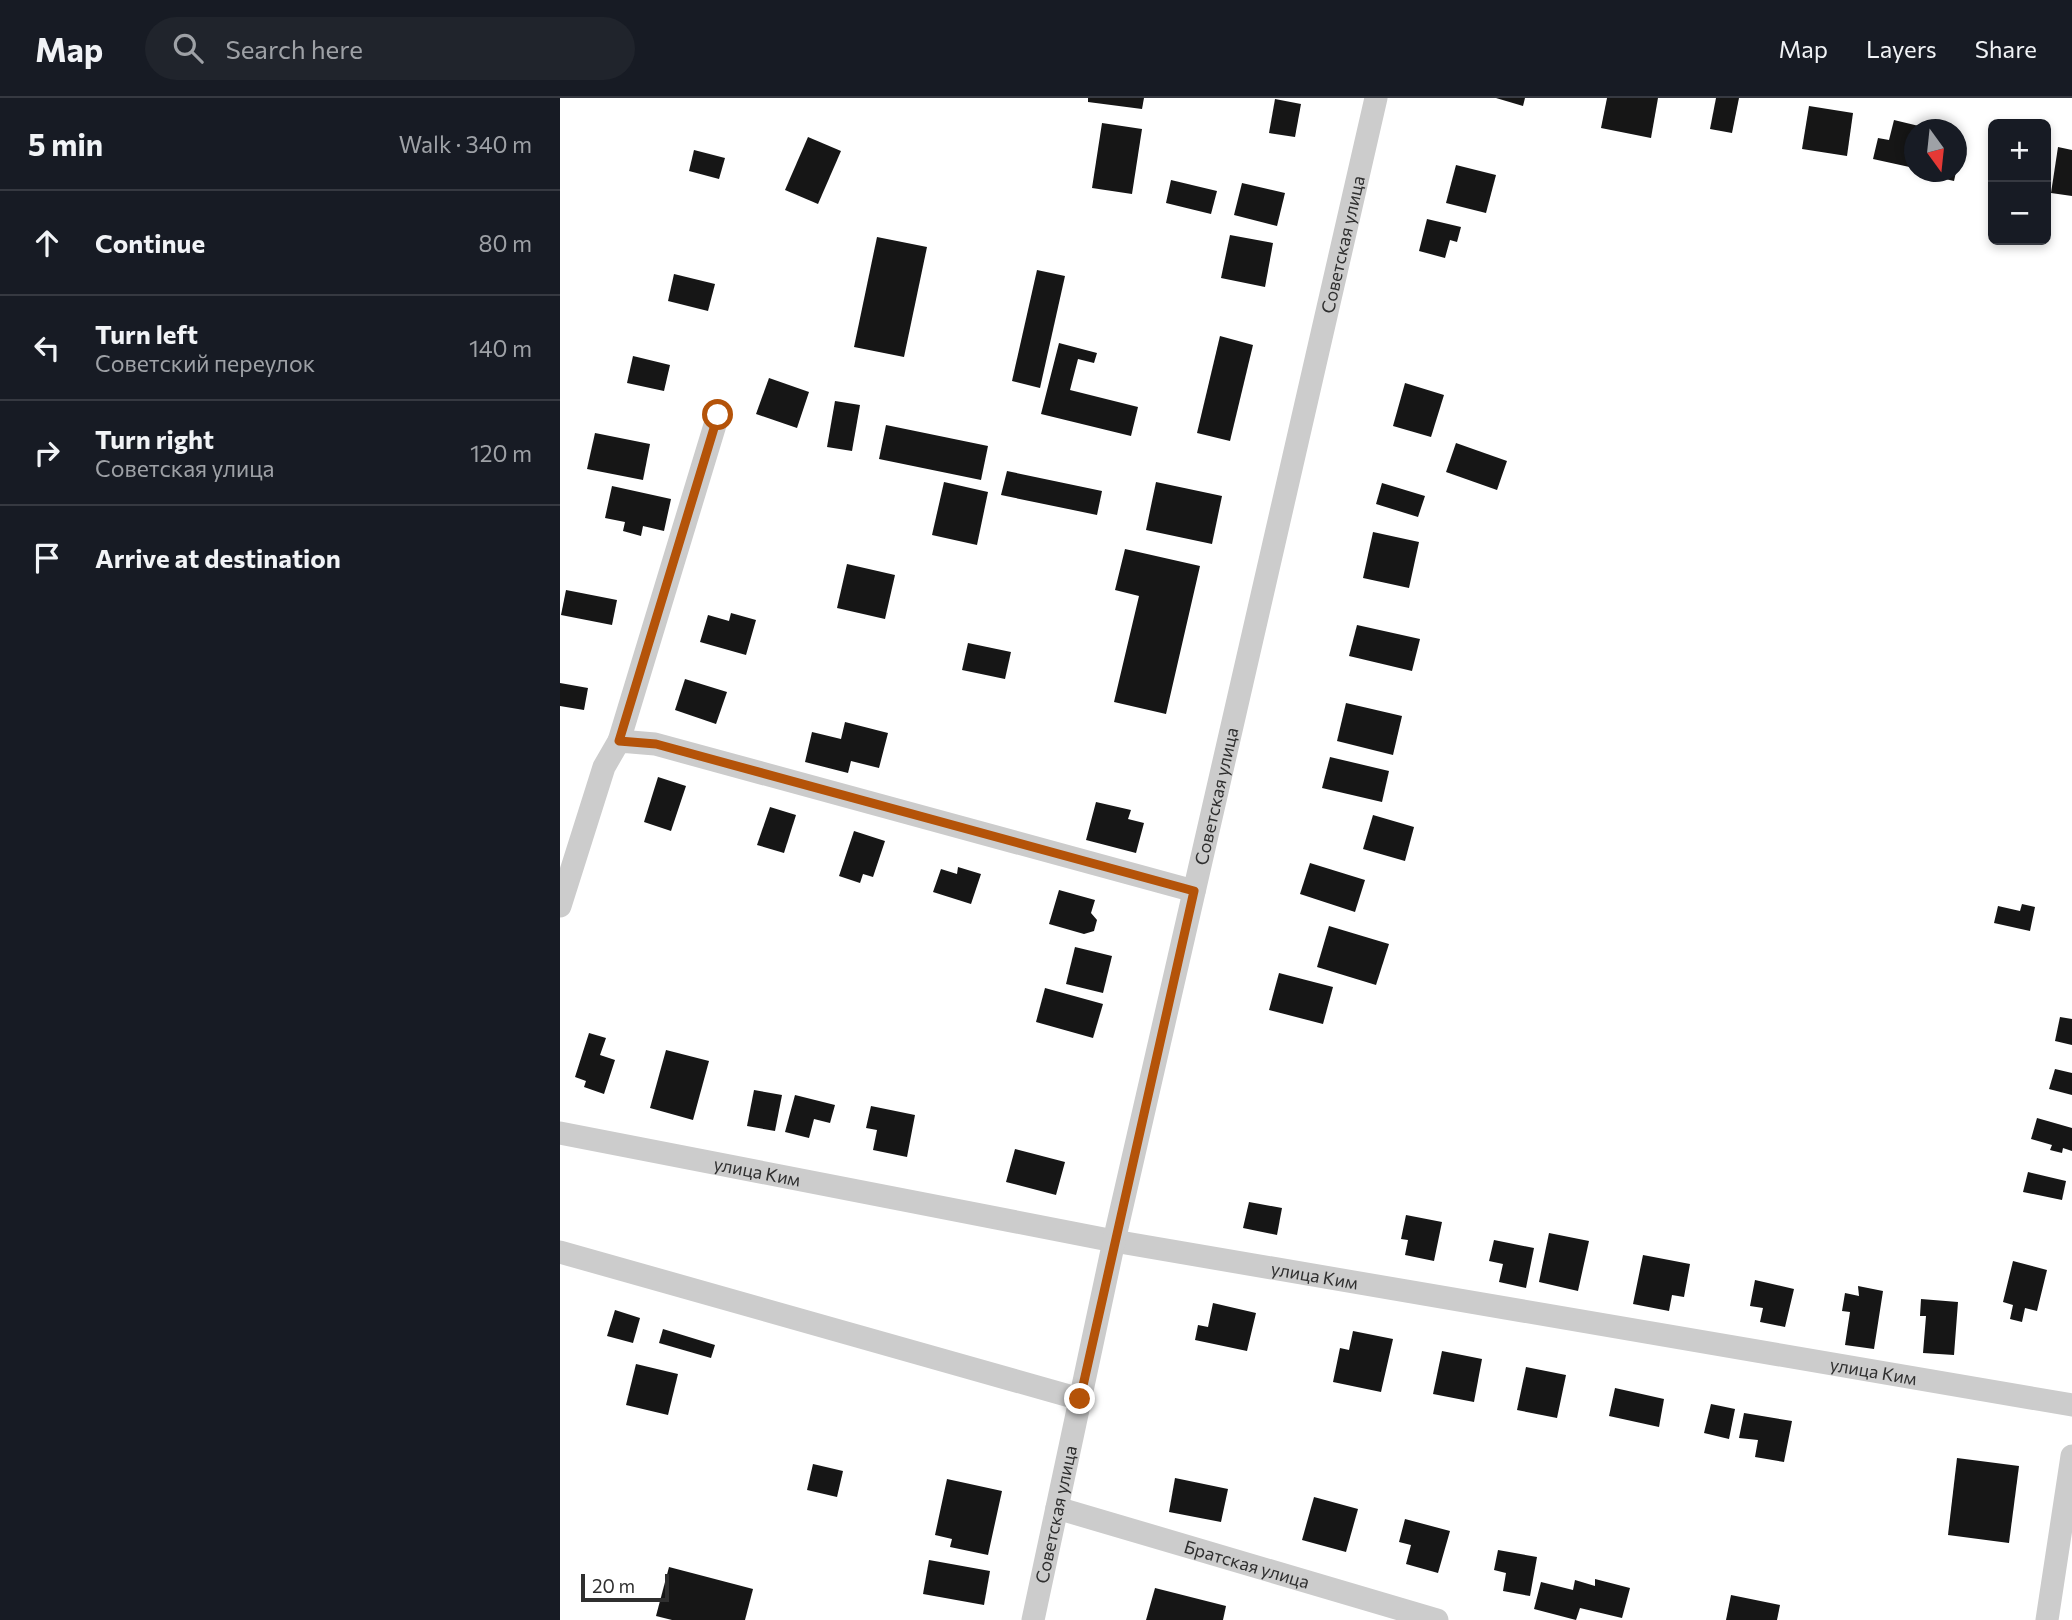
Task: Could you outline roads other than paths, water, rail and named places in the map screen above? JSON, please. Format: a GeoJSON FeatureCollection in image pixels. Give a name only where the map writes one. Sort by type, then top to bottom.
{"type":"FeatureCollection","features":[{"type":"Feature","properties":{"kind":"street","name":"Советская улица"},"geometry":{"type":"LineString","coordinates":[[1033,1620],[1114,1241],[1376,98]]}},
{"type":"Feature","properties":{"kind":"street"},"geometry":{"type":"LineString","coordinates":[[560,906],[604,767],[619,741],[718,415]]}},
{"type":"Feature","properties":{"kind":"street"},"geometry":{"type":"LineString","coordinates":[[619,741],[656,744],[1194,891]]}},
{"type":"Feature","properties":{"kind":"street","name":"улица Ким"},"geometry":{"type":"LineString","coordinates":[[560,1133],[1114,1241],[2072,1405]]}},
{"type":"Feature","properties":{"kind":"street"},"geometry":{"type":"LineString","coordinates":[[560,1252],[1080,1399]]}},
{"type":"Feature","properties":{"kind":"street"},"geometry":{"type":"LineString","coordinates":[[2047,1620],[2072,1456]]}},
{"type":"Feature","properties":{"kind":"street","name":"Братская улица"},"geometry":{"type":"LineString","coordinates":[[1057,1508],[1437,1620]]}}]}
